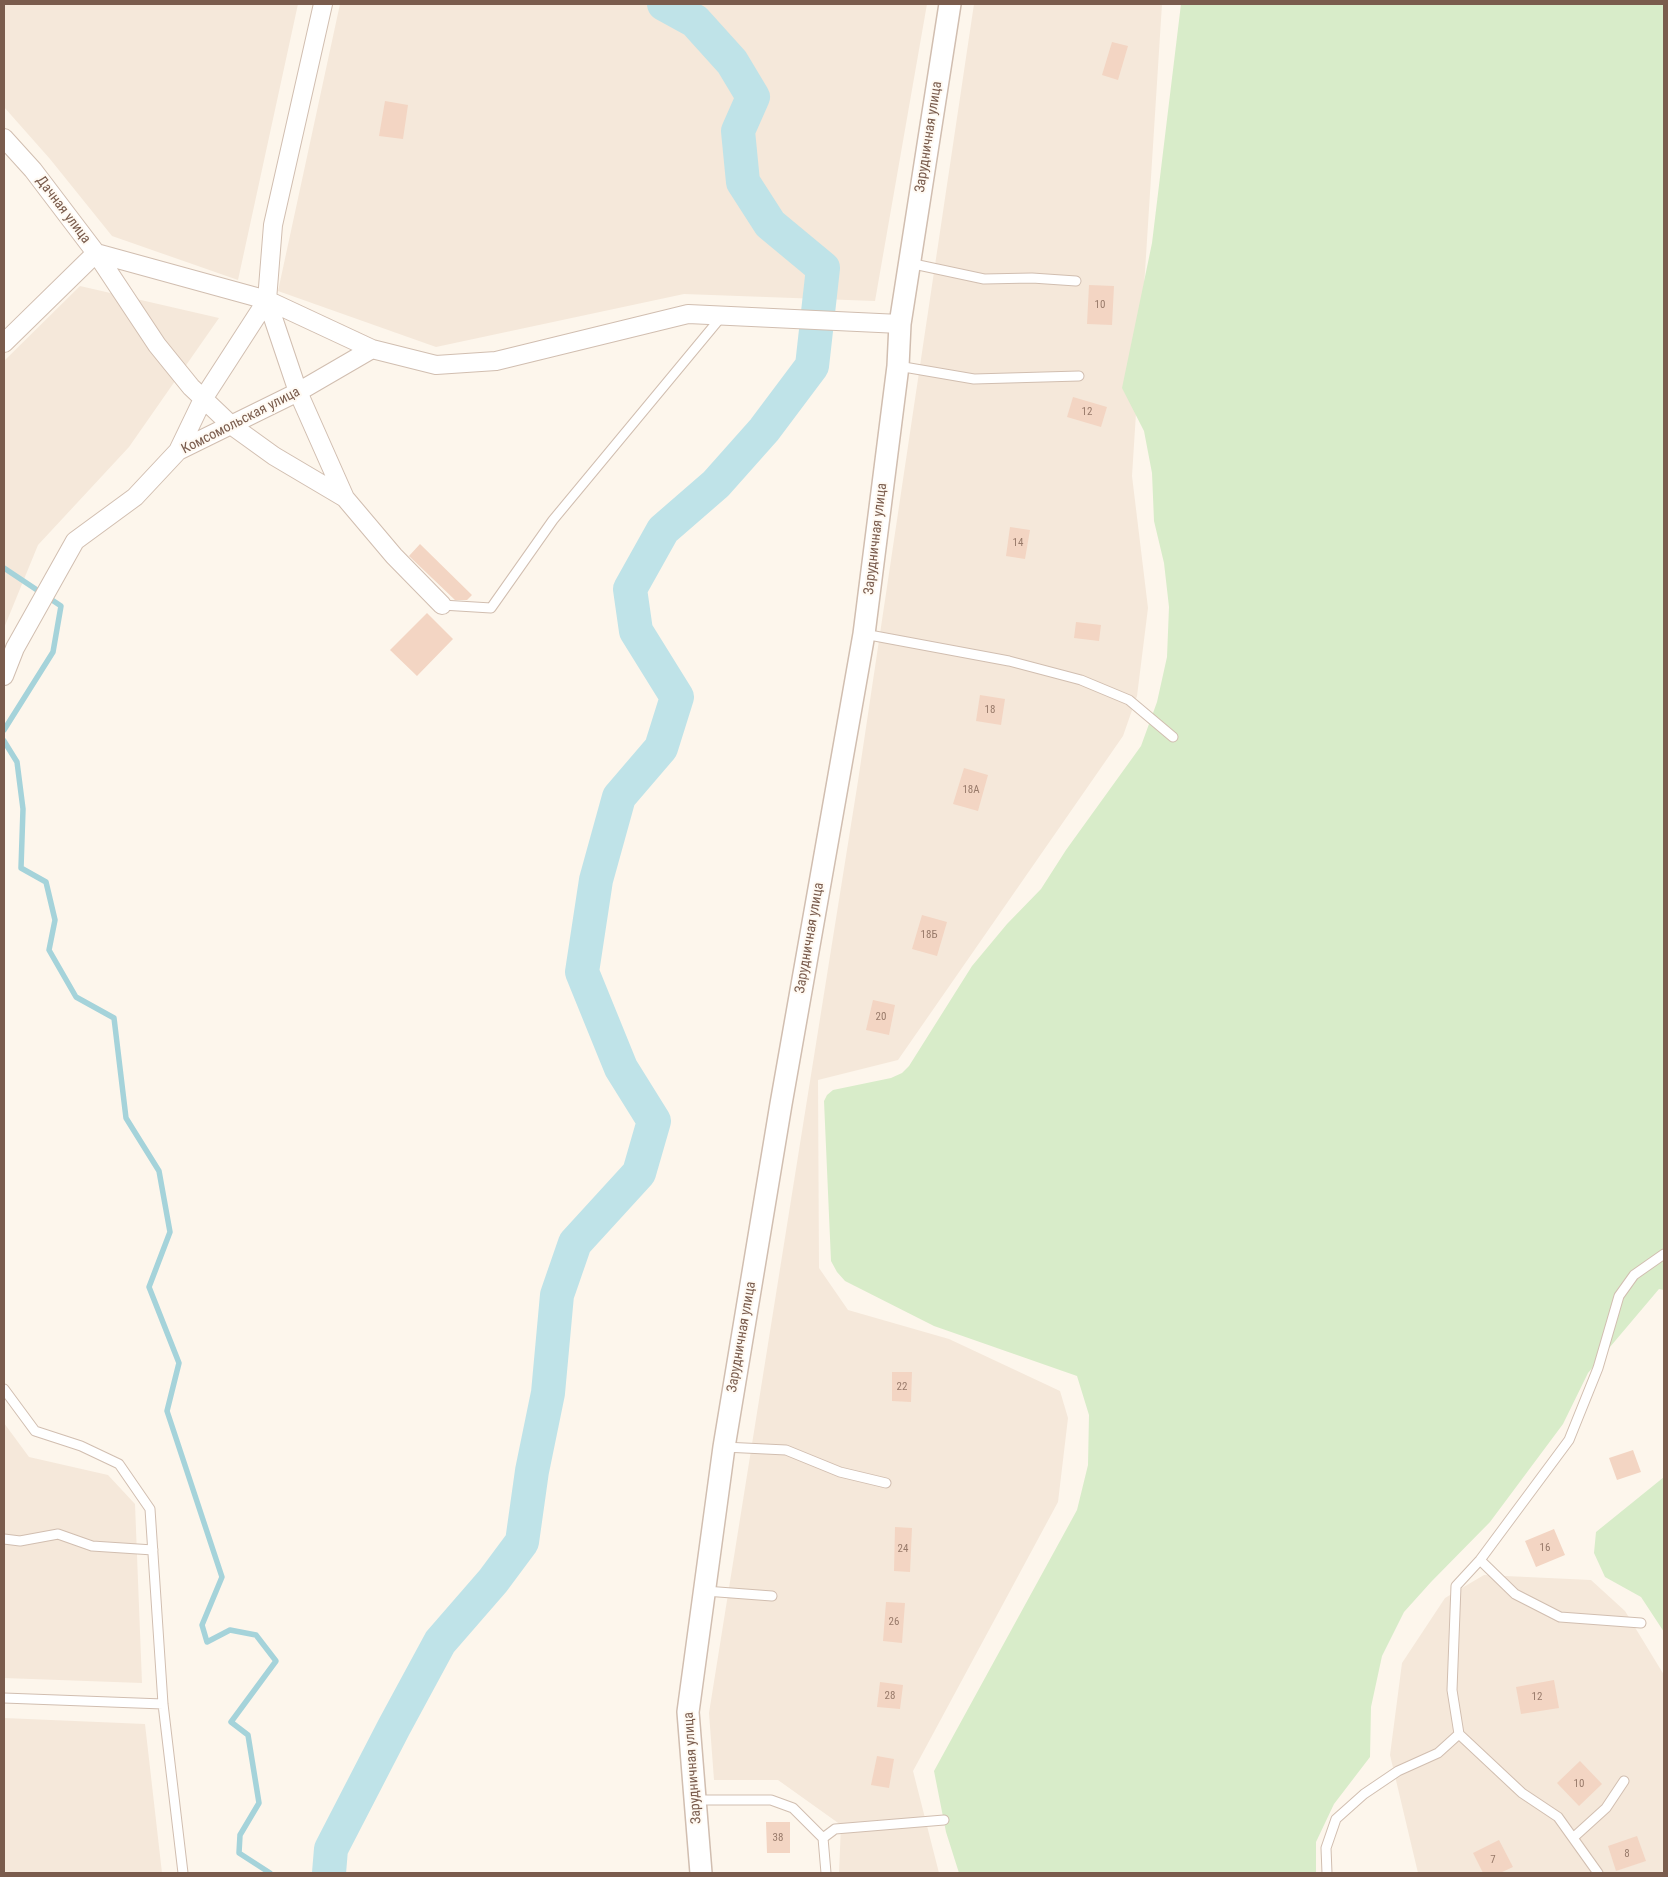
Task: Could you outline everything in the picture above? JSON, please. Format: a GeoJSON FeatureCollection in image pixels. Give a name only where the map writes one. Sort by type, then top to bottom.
{"type":"FeatureCollection","features":[{"type":"Feature","properties":{"kind":"street"},"geometry":{"type":"LineString","coordinates":[[323,4],[273,225],[267,300],[298,392],[345,498],[394,556],[442,605]]}},
{"type":"Feature","properties":{"kind":"street","name":"Зарудничная улица"},"geometry":{"type":"LineString","coordinates":[[701,1873],[688,1712],[704,1591],[724,1447],[801,989],[864,634],[898,366],[900,324],[908,263],[950,4]]}},
{"type":"Feature","properties":{"kind":"street","name":"Дачная улица"},"geometry":{"type":"LineString","coordinates":[[4,138],[33,170],[96,253],[4,343]]}},
{"type":"Feature","properties":{"kind":"street"},"geometry":{"type":"LineString","coordinates":[[96,253],[267,300],[372,349],[436,365],[496,361],[688,314],[900,324]]}},
{"type":"Feature","properties":{"kind":"street"},"geometry":{"type":"LineString","coordinates":[[96,253],[156,345],[203,399],[231,425],[274,456],[345,498]]}},
{"type":"Feature","properties":{"kind":"street"},"geometry":{"type":"LineString","coordinates":[[178,451],[203,399],[267,300]]}},
{"type":"Feature","properties":{"kind":"street","name":"Комсомольская улица"},"geometry":{"type":"LineString","coordinates":[[4,676],[15,648],[75,541],[135,497],[178,451],[298,392],[372,349]]}},
{"type":"Feature","properties":{"kind":"lane"},"geometry":{"type":"LineString","coordinates":[[908,263],[984,279],[1032,278],[1076,281]]}},
{"type":"Feature","properties":{"kind":"lane"},"geometry":{"type":"LineString","coordinates":[[442,605],[491,608],[553,520],[723,315]]}},
{"type":"Feature","properties":{"kind":"lane"},"geometry":{"type":"LineString","coordinates":[[898,366],[974,379],[1080,376]]}},
{"type":"Feature","properties":{"kind":"lane"},"geometry":{"type":"LineString","coordinates":[[864,634],[1009,661],[1081,680],[1129,700],[1173,737]]}},
{"type":"Feature","properties":{"kind":"lane"},"geometry":{"type":"LineString","coordinates":[[1598,1873],[1558,1817],[1522,1793],[1459,1734],[1452,1690],[1456,1586],[1480,1560],[1569,1440],[1598,1368],[1619,1296],[1634,1276],[1664,1254]]}},
{"type":"Feature","properties":{"kind":"lane"},"geometry":{"type":"LineString","coordinates":[[4,1389],[35,1432],[81,1446],[118,1464],[150,1509],[163,1704],[183,1873]]}},
{"type":"Feature","properties":{"kind":"lane"},"geometry":{"type":"LineString","coordinates":[[724,1447],[786,1450],[840,1472],[886,1483]]}},
{"type":"Feature","properties":{"kind":"lane"},"geometry":{"type":"LineString","coordinates":[[4,1539],[20,1541],[58,1534],[92,1546],[153,1550]]}},
{"type":"Feature","properties":{"kind":"lane"},"geometry":{"type":"LineString","coordinates":[[1480,1560],[1516,1594],[1560,1617],[1641,1623]]}},
{"type":"Feature","properties":{"kind":"lane"},"geometry":{"type":"LineString","coordinates":[[704,1591],[772,1596]]}},
{"type":"Feature","properties":{"kind":"lane"},"geometry":{"type":"LineString","coordinates":[[4,1698],[163,1704]]}},
{"type":"Feature","properties":{"kind":"lane"},"geometry":{"type":"LineString","coordinates":[[1327,1873],[1326,1848],[1336,1819],[1364,1794],[1398,1772],[1438,1753],[1459,1734]]}},
{"type":"Feature","properties":{"kind":"lane"},"geometry":{"type":"LineString","coordinates":[[1574,1837],[1606,1808],[1624,1781]]}},
{"type":"Feature","properties":{"kind":"lane"},"geometry":{"type":"LineString","coordinates":[[695,1800],[771,1800],[793,1808],[823,1838],[826,1873]]}},
{"type":"Feature","properties":{"kind":"lane"},"geometry":{"type":"LineString","coordinates":[[823,1838],[835,1828],[944,1820]]}},
{"type":"Feature","properties":{"kind":"shaded area"},"geometry":{"type":"Polygon","coordinates":[[[4,4],[298,4],[238,280],[112,236],[50,159],[4,107],[4,4]]]}},
{"type":"Feature","properties":{"kind":"shaded area"},"geometry":{"type":"Polygon","coordinates":[[[340,4],[927,4],[875,301],[684,294],[436,347],[278,291],[340,4]]]}},
{"type":"Feature","properties":{"kind":"shaded area"},"geometry":{"type":"Polygon","coordinates":[[[974,4],[1162,4],[1132,476],[1148,608],[1137,696],[1123,736],[898,1060],[818,1080],[819,1268],[848,1310],[949,1339],[1060,1391],[1068,1418],[1058,1502],[913,1771],[939,1873],[839,1873],[841,1825],[778,1780],[714,1780],[709,1713],[858,781],[974,4]]]}},
{"type":"Feature","properties":{"kind":"shaded area"},"geometry":{"type":"Polygon","coordinates":[[[80,286],[219,318],[129,447],[38,545],[4,628],[4,361],[80,286]]]}},
{"type":"Feature","properties":{"kind":"shaded area"},"geometry":{"type":"Polygon","coordinates":[[[4,1423],[29,1457],[108,1475],[135,1504],[142,1683],[4,1678],[4,1423]]]}},
{"type":"Feature","properties":{"kind":"shaded area"},"geometry":{"type":"Polygon","coordinates":[[[1484,1575],[1591,1580],[1625,1611],[1664,1675],[1664,1873],[1418,1873],[1390,1755],[1402,1663],[1445,1598],[1484,1575]]]}},
{"type":"Feature","properties":{"kind":"shaded area"},"geometry":{"type":"Polygon","coordinates":[[[4,1718],[145,1724],[162,1873],[4,1873],[4,1718]]]}},
{"type":"Feature","properties":{"kind":"green space"},"geometry":{"type":"Polygon","coordinates":[[[1181,4],[1664,4],[1664,1290],[1659,1289],[1588,1373],[1563,1424],[1490,1522],[1404,1612],[1382,1656],[1371,1707],[1370,1757],[1334,1804],[1316,1842],[1316,1873],[959,1873],[946,1832],[934,1771],[1077,1510],[1088,1465],[1089,1415],[1077,1376],[934,1326],[845,1281],[837,1272],[831,1261],[824,1101],[833,1090],[891,1078],[902,1073],[909,1066],[972,966],[1007,924],[1041,889],[1066,850],[1141,746],[1157,702],[1167,657],[1169,607],[1164,563],[1154,521],[1152,473],[1144,431],[1122,388],[1152,243],[1181,4]]]}},
{"type":"Feature","properties":{"kind":"green space"},"geometry":{"type":"Polygon","coordinates":[[[1664,1477],[1664,1632],[1641,1597],[1605,1577],[1594,1553],[1596,1532],[1664,1477]]]}},
{"type":"Feature","properties":{"kind":"building"},"geometry":{"type":"Polygon","coordinates":[[[1112,42],[1128,46],[1118,80],[1102,75],[1112,42]]]}},
{"type":"Feature","properties":{"kind":"building"},"geometry":{"type":"Polygon","coordinates":[[[385,101],[408,105],[403,139],[379,136],[385,101]]]}},
{"type":"Feature","properties":{"kind":"building"},"geometry":{"type":"Polygon","coordinates":[[[1089,285],[1114,286],[1112,325],[1087,324],[1089,285]]]}},
{"type":"Feature","properties":{"kind":"building"},"geometry":{"type":"Polygon","coordinates":[[[1073,397],[1107,407],[1101,427],[1067,417],[1073,397]]]}},
{"type":"Feature","properties":{"kind":"building"},"geometry":{"type":"Polygon","coordinates":[[[1010,527],[1030,530],[1025,559],[1006,556],[1010,527]]]}},
{"type":"Feature","properties":{"kind":"building"},"geometry":{"type":"Polygon","coordinates":[[[420,544],[472,595],[467,600],[455,600],[409,556],[420,544]]]}},
{"type":"Feature","properties":{"kind":"building"},"geometry":{"type":"Polygon","coordinates":[[[427,613],[453,639],[417,676],[390,650],[427,613]]]}},
{"type":"Feature","properties":{"kind":"building"},"geometry":{"type":"Polygon","coordinates":[[[1076,622],[1101,625],[1099,641],[1074,638],[1076,622]]]}},
{"type":"Feature","properties":{"kind":"building"},"geometry":{"type":"Polygon","coordinates":[[[980,695],[1005,699],[1001,725],[976,721],[980,695]]]}},
{"type":"Feature","properties":{"kind":"building"},"geometry":{"type":"Polygon","coordinates":[[[964,768],[988,775],[978,811],[953,804],[964,768]]]}},
{"type":"Feature","properties":{"kind":"building"},"geometry":{"type":"Polygon","coordinates":[[[922,915],[947,922],[937,956],[912,949],[922,915]]]}},
{"type":"Feature","properties":{"kind":"building"},"geometry":{"type":"Polygon","coordinates":[[[873,1000],[895,1005],[889,1035],[866,1030],[873,1000]]]}},
{"type":"Feature","properties":{"kind":"building"},"geometry":{"type":"Polygon","coordinates":[[[892,1372],[912,1372],[911,1402],[892,1401],[892,1372]]]}},
{"type":"Feature","properties":{"kind":"building"},"geometry":{"type":"Polygon","coordinates":[[[1633,1450],[1641,1472],[1617,1480],[1609,1458],[1633,1450]]]}},
{"type":"Feature","properties":{"kind":"building"},"geometry":{"type":"Polygon","coordinates":[[[895,1527],[912,1528],[910,1572],[894,1571],[895,1527]]]}},
{"type":"Feature","properties":{"kind":"building"},"geometry":{"type":"Polygon","coordinates":[[[1554,1529],[1565,1555],[1536,1567],[1525,1541],[1554,1529]]]}},
{"type":"Feature","properties":{"kind":"building"},"geometry":{"type":"Polygon","coordinates":[[[886,1602],[905,1603],[902,1643],[883,1641],[886,1602]]]}},
{"type":"Feature","properties":{"kind":"building"},"geometry":{"type":"Polygon","coordinates":[[[1554,1680],[1559,1708],[1521,1714],[1516,1687],[1554,1680]]]}},
{"type":"Feature","properties":{"kind":"building"},"geometry":{"type":"Polygon","coordinates":[[[880,1682],[903,1685],[900,1709],[877,1707],[880,1682]]]}},
{"type":"Feature","properties":{"kind":"building"},"geometry":{"type":"Polygon","coordinates":[[[877,1756],[894,1759],[889,1788],[871,1785],[877,1756]]]}},
{"type":"Feature","properties":{"kind":"building"},"geometry":{"type":"Polygon","coordinates":[[[1580,1761],[1602,1784],[1579,1806],[1557,1783],[1580,1761]]]}},
{"type":"Feature","properties":{"kind":"building"},"geometry":{"type":"Polygon","coordinates":[[[766,1822],[790,1822],[790,1853],[767,1853],[766,1822]]]}},
{"type":"Feature","properties":{"kind":"building"},"geometry":{"type":"Polygon","coordinates":[[[1637,1836],[1646,1861],[1616,1871],[1608,1846],[1637,1836]]]}},
{"type":"Feature","properties":{"kind":"building"},"geometry":{"type":"Polygon","coordinates":[[[1499,1840],[1513,1867],[1500,1873],[1483,1873],[1473,1853],[1499,1840]]]}},
{"type":"Feature","properties":{"kind":"waterway"},"geometry":{"type":"LineString","coordinates":[[329,1873],[331,1849],[440,1642],[493,1581],[522,1542],[532,1471],[548,1393],[557,1295],[575,1243],[639,1173],[654,1121],[621,1068],[582,972],[596,880],[619,797],[661,748],[677,697],[636,631],[630,589],[663,530],[716,484],[764,430],[812,366],[823,268],[770,224],[743,182],[738,131],[753,97],[732,62],[695,21],[664,4]]}},
{"type":"Feature","properties":{"kind":"waterway"},"geometry":{"type":"LineString","coordinates":[[4,568],[61,606],[53,652],[4,730]]}},
{"type":"Feature","properties":{"kind":"waterway"},"geometry":{"type":"LineString","coordinates":[[4,741],[17,762],[23,809],[21,868],[46,882],[55,920],[49,950],[76,997],[114,1018],[126,1118],[159,1171],[170,1232],[149,1287],[179,1363],[167,1411],[222,1577],[202,1625],[207,1642],[230,1630],[256,1635],[276,1661],[231,1722],[248,1735],[259,1803],[240,1835],[239,1853],[270,1873]]}}]}
